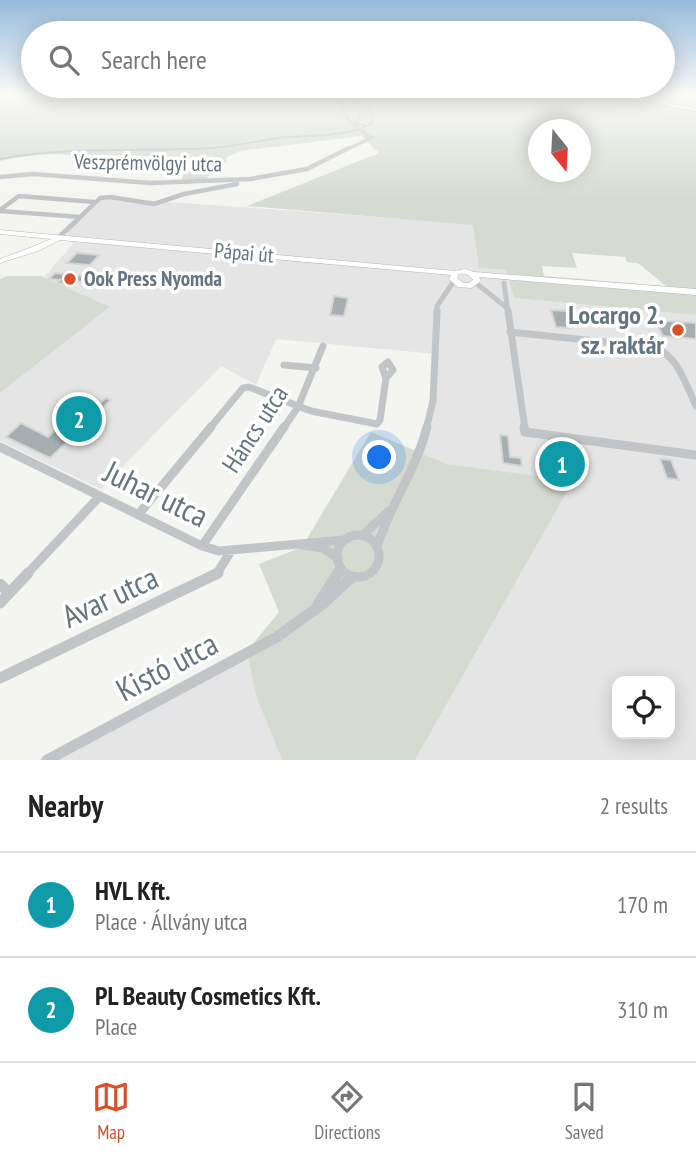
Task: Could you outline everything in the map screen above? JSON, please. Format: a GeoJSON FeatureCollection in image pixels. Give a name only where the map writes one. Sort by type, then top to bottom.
{"type":"FeatureCollection","features":[{"type":"Feature","properties":{"kind":"main road","name":"Pápai út"},"geometry":{"type":"LineString","coordinates":[[0,232],[429,269],[464,280]]}},
{"type":"Feature","properties":{"kind":"main road"},"geometry":{"type":"LineString","coordinates":[[0,261],[59,237]]}},
{"type":"Feature","properties":{"kind":"main road"},"geometry":{"type":"LineString","coordinates":[[464,280],[505,279],[696,292]]}},
{"type":"Feature","properties":{"kind":"street","name":"Veszprémvölgyi utca"},"geometry":{"type":"LineString","coordinates":[[0,177],[33,174],[151,183],[250,179],[307,169],[372,137],[357,128]]}},
{"type":"Feature","properties":{"kind":"street"},"geometry":{"type":"LineString","coordinates":[[0,211],[19,196],[95,202],[111,197],[154,204],[184,194],[247,182],[250,179]]}},
{"type":"Feature","properties":{"kind":"street"},"geometry":{"type":"LineString","coordinates":[[59,237],[95,202]]}},
{"type":"Feature","properties":{"kind":"street"},"geometry":{"type":"LineString","coordinates":[[0,211],[79,217]]}},
{"type":"Feature","properties":{"kind":"street"},"geometry":{"type":"LineString","coordinates":[[505,279],[525,432],[696,454]]}},
{"type":"Feature","properties":{"kind":"street"},"geometry":{"type":"LineString","coordinates":[[395,505],[373,528],[363,535],[353,535],[344,540],[339,548],[339,563],[352,577],[359,578],[372,573],[379,561],[377,547],[416,466],[433,401],[437,306],[443,293],[464,280],[507,309]]}},
{"type":"Feature","properties":{"kind":"street"},"geometry":{"type":"LineString","coordinates":[[510,332],[653,347],[669,354],[696,406]]}},
{"type":"Feature","properties":{"kind":"street","name":"Háncs utca"},"geometry":{"type":"LineString","coordinates":[[201,546],[298,407],[323,346]]}},
{"type":"Feature","properties":{"kind":"street","name":"Háncs utca"},"geometry":{"type":"LineString","coordinates":[[284,365],[316,368]]}},
{"type":"Feature","properties":{"kind":"street"},"geometry":{"type":"LineString","coordinates":[[138,515],[243,388],[249,387],[342,421],[377,424],[380,420],[386,378]]}},
{"type":"Feature","properties":{"kind":"street","name":"Juhar utca"},"geometry":{"type":"LineString","coordinates":[[0,447],[201,546],[219,551],[344,540]]}},
{"type":"Feature","properties":{"kind":"street"},"geometry":{"type":"LineString","coordinates":[[0,603],[100,496]]}},
{"type":"Feature","properties":{"kind":"street"},"geometry":{"type":"LineString","coordinates":[[363,535],[377,547]]}},
{"type":"Feature","properties":{"kind":"street","name":"Juhar utca"},"geometry":{"type":"LineString","coordinates":[[299,544],[323,548],[339,563]]}},
{"type":"Feature","properties":{"kind":"street","name":"Avar utca"},"geometry":{"type":"LineString","coordinates":[[0,678],[218,573],[231,551]]}},
{"type":"Feature","properties":{"kind":"street","name":"Kistó utca"},"geometry":{"type":"LineString","coordinates":[[309,615],[339,563]]}},
{"type":"Feature","properties":{"kind":"street","name":"Kistó utca"},"geometry":{"type":"LineString","coordinates":[[47,760],[286,631],[309,615],[352,577]]}},
{"type":"Feature","properties":{"kind":"street"},"geometry":{"type":"LineString","coordinates":[[0,584],[9,593]]}},
{"type":"Feature","properties":{"kind":"shaded area"},"geometry":{"type":"Polygon","coordinates":[[[0,128],[528,128],[528,182],[591,182],[591,128],[696,128],[696,315],[514,298],[506,270],[479,268],[473,225],[247,206],[379,153],[361,136],[240,151],[227,157],[226,162],[211,172],[205,181],[181,182],[188,158],[83,165],[85,158],[53,154],[0,161],[0,128]],[[572,253],[577,268],[542,266],[544,276],[666,286],[638,263],[627,262],[625,257],[572,253]]]}},
{"type":"Feature","properties":{"kind":"shaded area"},"geometry":{"type":"Polygon","coordinates":[[[101,197],[473,224],[479,268],[506,270],[514,298],[696,315],[696,760],[415,760],[572,482],[447,464],[421,453],[429,424],[436,354],[276,339],[256,385],[221,366],[101,489],[0,441],[0,393],[109,308],[44,277],[73,244],[66,233],[101,197]]]}},
{"type":"Feature","properties":{"kind":"shaded area"},"geometry":{"type":"Polygon","coordinates":[[[7,276],[41,276],[110,307],[0,393],[0,279],[7,276]]]}},
{"type":"Feature","properties":{"kind":"shaded area"},"geometry":{"type":"Polygon","coordinates":[[[371,432],[447,464],[573,481],[415,760],[282,760],[256,696],[247,651],[279,612],[259,564],[302,547],[371,432]]]}},
{"type":"Feature","properties":{"kind":"shaded area"},"geometry":{"type":"Polygon","coordinates":[[[247,651],[256,696],[282,760],[39,760],[247,651]]]}},
{"type":"Feature","properties":{"kind":"building"},"geometry":{"type":"Polygon","coordinates":[[[77,253],[99,255],[90,265],[67,263],[77,253]]]}},
{"type":"Feature","properties":{"kind":"building","name":"Ook Press Nyomda"},"geometry":{"type":"Polygon","coordinates":[[[55,273],[86,277],[82,282],[71,281],[66,286],[58,282],[60,280],[49,279],[55,273]]]}},
{"type":"Feature","properties":{"kind":"building"},"geometry":{"type":"Polygon","coordinates":[[[334,296],[348,298],[344,316],[330,315],[334,296]]]}},
{"type":"Feature","properties":{"kind":"building"},"geometry":{"type":"Polygon","coordinates":[[[551,310],[567,311],[571,328],[556,327],[551,310]]]}},
{"type":"Feature","properties":{"kind":"building","name":"Locargo 2. sz. raktár"},"geometry":{"type":"Polygon","coordinates":[[[655,320],[696,323],[696,339],[663,336],[655,320]]]}},
{"type":"Feature","properties":{"kind":"building"},"geometry":{"type":"Polygon","coordinates":[[[91,397],[101,402],[106,398],[111,400],[50,458],[6,437],[21,423],[48,437],[91,397]]]}},
{"type":"Feature","properties":{"kind":"building"},"geometry":{"type":"Polygon","coordinates":[[[500,435],[508,436],[510,457],[521,458],[522,466],[503,463],[500,435]]]}},
{"type":"Feature","properties":{"kind":"building"},"geometry":{"type":"Polygon","coordinates":[[[551,444],[565,446],[569,474],[557,472],[551,444]]]}},
{"type":"Feature","properties":{"kind":"building"},"geometry":{"type":"Polygon","coordinates":[[[660,459],[671,460],[679,480],[667,478],[660,459]]]}},
{"type":"Feature","properties":{"kind":"waterway"},"geometry":{"type":"LineString","coordinates":[[0,159],[52,152],[219,147],[361,128]]}},
{"type":"Feature","properties":{"kind":"place","name":"Ook Press Nyomda"},"geometry":{"type":"Point","coordinates":[70,279]}},
{"type":"Feature","properties":{"kind":"place","name":"Locargo 2. sz. raktár"},"geometry":{"type":"Point","coordinates":[678,330]}},
{"type":"Feature","properties":{"kind":"place","name":"PL Beauty Cosmetics Kft."},"geometry":{"type":"Point","coordinates":[79,419]}},
{"type":"Feature","properties":{"kind":"place","name":"HVL Kft."},"geometry":{"type":"Point","coordinates":[562,464]}}]}
